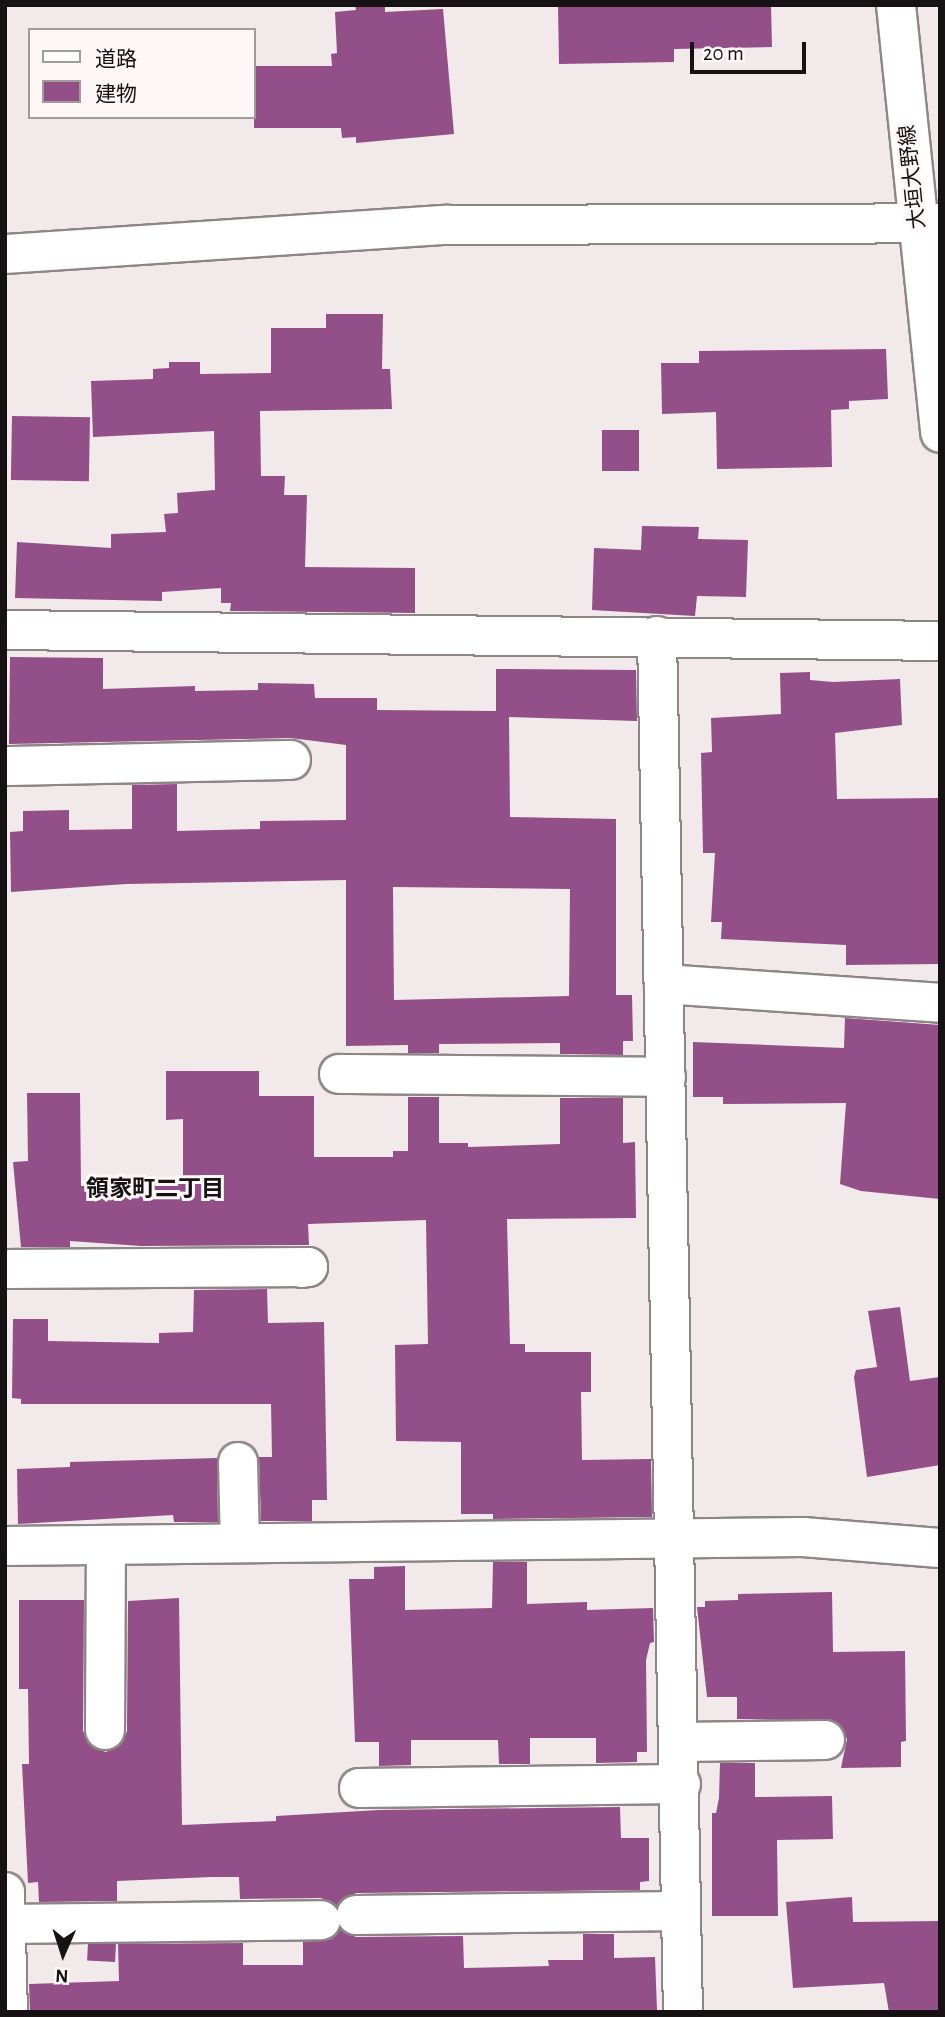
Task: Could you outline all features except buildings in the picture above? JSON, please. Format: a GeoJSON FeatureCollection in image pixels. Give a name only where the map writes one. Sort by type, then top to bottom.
{"type":"FeatureCollection","features":[{"type":"Feature","properties":{"kind":"street","name":"大垣大野線"},"geometry":{"type":"LineString","coordinates":[[896,5],[929,223],[940,433]]}},
{"type":"Feature","properties":{"kind":"street"},"geometry":{"type":"LineString","coordinates":[[5,254],[446,225],[929,223]]}},
{"type":"Feature","properties":{"kind":"street"},"geometry":{"type":"LineString","coordinates":[[5,631],[940,641]]}},
{"type":"Feature","properties":{"kind":"street"},"geometry":{"type":"LineString","coordinates":[[657,636],[677,1537],[683,2012]]}},
{"type":"Feature","properties":{"kind":"street"},"geometry":{"type":"LineString","coordinates":[[5,766],[291,760]]}},
{"type":"Feature","properties":{"kind":"street"},"geometry":{"type":"LineString","coordinates":[[664,984],[940,1003]]}},
{"type":"Feature","properties":{"kind":"street"},"geometry":{"type":"LineString","coordinates":[[339,1074],[666,1077]]}},
{"type":"Feature","properties":{"kind":"street"},"geometry":{"type":"LineString","coordinates":[[5,1269],[307,1267],[302,1268]]}},
{"type":"Feature","properties":{"kind":"street"},"geometry":{"type":"LineString","coordinates":[[238,1462],[240,1544]]}},
{"type":"Feature","properties":{"kind":"street"},"geometry":{"type":"LineString","coordinates":[[5,1546],[803,1537],[940,1548]]}},
{"type":"Feature","properties":{"kind":"street"},"geometry":{"type":"LineString","coordinates":[[105,1730],[106,1545]]}},
{"type":"Feature","properties":{"kind":"street"},"geometry":{"type":"LineString","coordinates":[[680,1742],[825,1740]]}},
{"type":"Feature","properties":{"kind":"street"},"geometry":{"type":"LineString","coordinates":[[359,1788],[681,1784]]}},
{"type":"Feature","properties":{"kind":"street"},"geometry":{"type":"LineString","coordinates":[[5,1892],[8,2012]]}},
{"type":"Feature","properties":{"kind":"street"},"geometry":{"type":"LineString","coordinates":[[6,1924],[681,1912]]}},
{"type":"Feature","properties":{"kind":"district","name":"領家町二丁目"},"geometry":{"type":"Point","coordinates":[155,1190]}}]}
